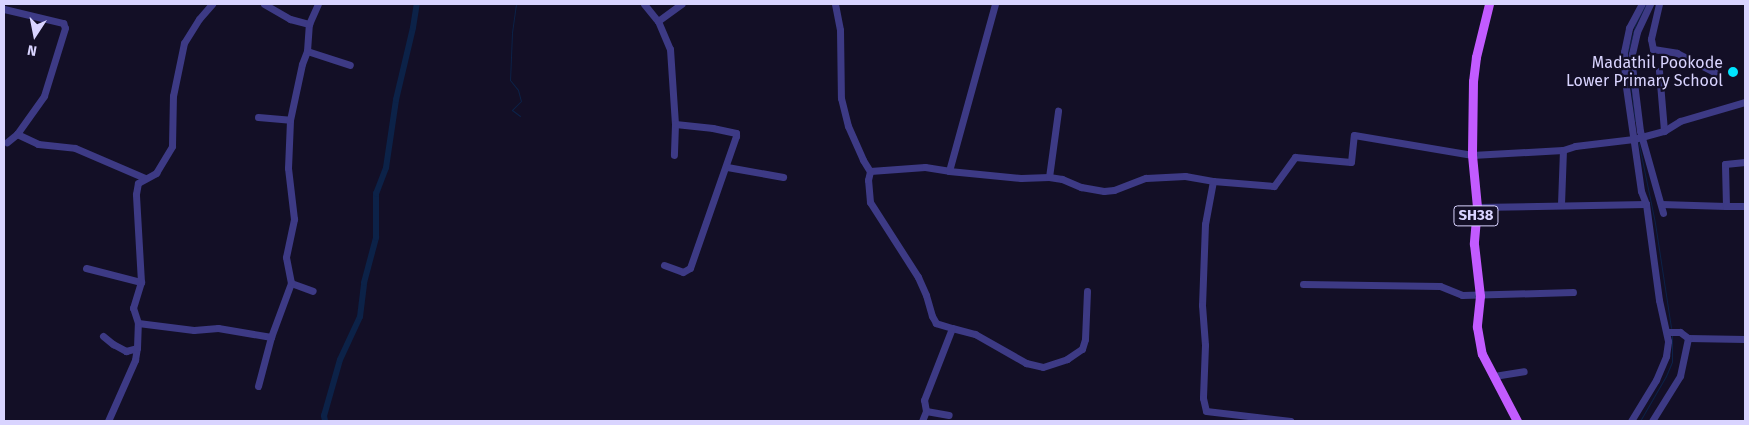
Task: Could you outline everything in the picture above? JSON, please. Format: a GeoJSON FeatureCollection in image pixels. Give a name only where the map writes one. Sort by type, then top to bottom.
{"type":"FeatureCollection","features":[{"type":"Feature","properties":{"kind":"main road","name":"SH38"},"geometry":{"type":"LineString","coordinates":[[1489,4],[1476,57],[1473,81],[1472,155],[1477,207],[1474,244],[1480,296],[1478,327],[1482,354],[1517,421]]}},
{"type":"Feature","properties":{"kind":"street"},"geometry":{"type":"LineString","coordinates":[[108,421],[135,360],[137,348],[138,323],[133,308],[141,282],[136,194],[138,183],[161,168],[172,146],[173,96],[184,43],[199,19],[212,4]]}},
{"type":"Feature","properties":{"kind":"street"},"geometry":{"type":"LineString","coordinates":[[264,4],[290,19],[309,24]]}},
{"type":"Feature","properties":{"kind":"street"},"geometry":{"type":"LineString","coordinates":[[258,386],[271,337],[291,282],[286,257],[294,219],[288,168],[290,120],[302,64],[307,51],[309,24],[318,4]]}},
{"type":"Feature","properties":{"kind":"street"},"geometry":{"type":"LineString","coordinates":[[644,4],[658,21],[670,49],[675,124],[674,155]]}},
{"type":"Feature","properties":{"kind":"street"},"geometry":{"type":"LineString","coordinates":[[658,21],[681,4]]}},
{"type":"Feature","properties":{"kind":"street"},"geometry":{"type":"LineString","coordinates":[[835,4],[840,30],[840,98],[848,126],[870,171],[868,180],[870,202],[918,278],[936,323],[975,334],[1026,363],[1043,367],[1067,359],[1082,349],[1085,339],[1087,291]]}},
{"type":"Feature","properties":{"kind":"street"},"geometry":{"type":"LineString","coordinates":[[949,171],[995,4]]}},
{"type":"Feature","properties":{"kind":"street"},"geometry":{"type":"LineString","coordinates":[[1631,421],[1656,380],[1668,341],[1668,331],[1652,256],[1646,204],[1641,191],[1625,80],[1624,52],[1629,28],[1642,4]]}},
{"type":"Feature","properties":{"kind":"street"},"geometry":{"type":"LineString","coordinates":[[1650,4],[1640,26],[1632,54],[1642,136],[1663,213]]}},
{"type":"Feature","properties":{"kind":"street"},"geometry":{"type":"LineString","coordinates":[[1659,4],[1651,39],[1653,49],[1677,53],[1714,72]]}},
{"type":"Feature","properties":{"kind":"street"},"geometry":{"type":"LineString","coordinates":[[4,9],[63,23],[66,28],[44,96],[17,134],[7,142]]}},
{"type":"Feature","properties":{"kind":"street"},"geometry":{"type":"LineString","coordinates":[[307,51],[350,65]]}},
{"type":"Feature","properties":{"kind":"street"},"geometry":{"type":"LineString","coordinates":[[1659,72],[1664,131]]}},
{"type":"Feature","properties":{"kind":"street"},"geometry":{"type":"LineString","coordinates":[[870,171],[925,166],[949,171],[1021,178],[1049,177],[1062,179],[1081,188],[1104,191],[1114,190],[1146,178],[1185,176],[1213,181],[1274,186],[1296,157],[1351,162],[1354,135],[1472,155],[1563,150],[1575,146],[1634,140],[1642,136],[1664,131],[1680,121],[1745,102]]}},
{"type":"Feature","properties":{"kind":"street"},"geometry":{"type":"LineString","coordinates":[[1049,177],[1058,111]]}},
{"type":"Feature","properties":{"kind":"street"},"geometry":{"type":"LineString","coordinates":[[258,118],[290,120]]}},
{"type":"Feature","properties":{"kind":"street"},"geometry":{"type":"LineString","coordinates":[[664,265],[683,272],[690,268],[727,167],[736,132],[675,124]]}},
{"type":"Feature","properties":{"kind":"street"},"geometry":{"type":"LineString","coordinates":[[17,134],[38,144],[75,148],[144,178]]}},
{"type":"Feature","properties":{"kind":"street"},"geometry":{"type":"LineString","coordinates":[[1561,204],[1563,150]]}},
{"type":"Feature","properties":{"kind":"street"},"geometry":{"type":"LineString","coordinates":[[1726,206],[1725,164],[1745,162]]}},
{"type":"Feature","properties":{"kind":"street"},"geometry":{"type":"LineString","coordinates":[[727,167],[783,178]]}},
{"type":"Feature","properties":{"kind":"street"},"geometry":{"type":"LineString","coordinates":[[1213,181],[1204,224],[1202,305],[1205,345],[1203,398],[1206,411],[1290,421]]}},
{"type":"Feature","properties":{"kind":"street"},"geometry":{"type":"LineString","coordinates":[[1477,207],[1561,204],[1646,204]]}},
{"type":"Feature","properties":{"kind":"street"},"geometry":{"type":"LineString","coordinates":[[1661,204],[1745,206]]}},
{"type":"Feature","properties":{"kind":"street"},"geometry":{"type":"LineString","coordinates":[[86,268],[141,282]]}},
{"type":"Feature","properties":{"kind":"street"},"geometry":{"type":"LineString","coordinates":[[291,282],[313,291]]}},
{"type":"Feature","properties":{"kind":"street"},"geometry":{"type":"LineString","coordinates":[[1303,284],[1440,286],[1462,295],[1480,296],[1573,292]]}},
{"type":"Feature","properties":{"kind":"street"},"geometry":{"type":"LineString","coordinates":[[138,323],[194,330],[218,328],[271,337]]}},
{"type":"Feature","properties":{"kind":"street"},"geometry":{"type":"LineString","coordinates":[[922,421],[926,411],[924,400],[952,328]]}},
{"type":"Feature","properties":{"kind":"street"},"geometry":{"type":"LineString","coordinates":[[1668,331],[1680,332],[1688,338],[1745,339]]}},
{"type":"Feature","properties":{"kind":"street"},"geometry":{"type":"LineString","coordinates":[[103,336],[126,351],[137,348]]}},
{"type":"Feature","properties":{"kind":"street"},"geometry":{"type":"LineString","coordinates":[[1652,421],[1680,376],[1688,338]]}},
{"type":"Feature","properties":{"kind":"street"},"geometry":{"type":"LineString","coordinates":[[1494,376],[1524,371]]}},
{"type":"Feature","properties":{"kind":"street"},"geometry":{"type":"LineString","coordinates":[[926,411],[949,414]]}},
{"type":"Feature","properties":{"kind":"waterway"},"geometry":{"type":"LineString","coordinates":[[325,421],[324,416],[340,360],[360,317],[364,283],[376,238],[376,194],[386,168],[396,100],[417,4]]}},
{"type":"Feature","properties":{"kind":"waterway"},"geometry":{"type":"LineString","coordinates":[[516,4],[512,33],[510,80],[518,90],[521,101],[512,110],[520,116]]}},
{"type":"Feature","properties":{"kind":"waterway"},"geometry":{"type":"LineString","coordinates":[[1635,121],[1627,54],[1636,23],[1646,4]]}},
{"type":"Feature","properties":{"kind":"waterway"},"geometry":{"type":"LineString","coordinates":[[1638,140],[1655,223],[1671,328]]}},
{"type":"Feature","properties":{"kind":"waterway"},"geometry":{"type":"LineString","coordinates":[[1640,421],[1672,362],[1672,334]]}},
{"type":"Feature","properties":{"kind":"place","name":"Madathil Pookode Lower Primary School"},"geometry":{"type":"Point","coordinates":[1733,72]}}]}
